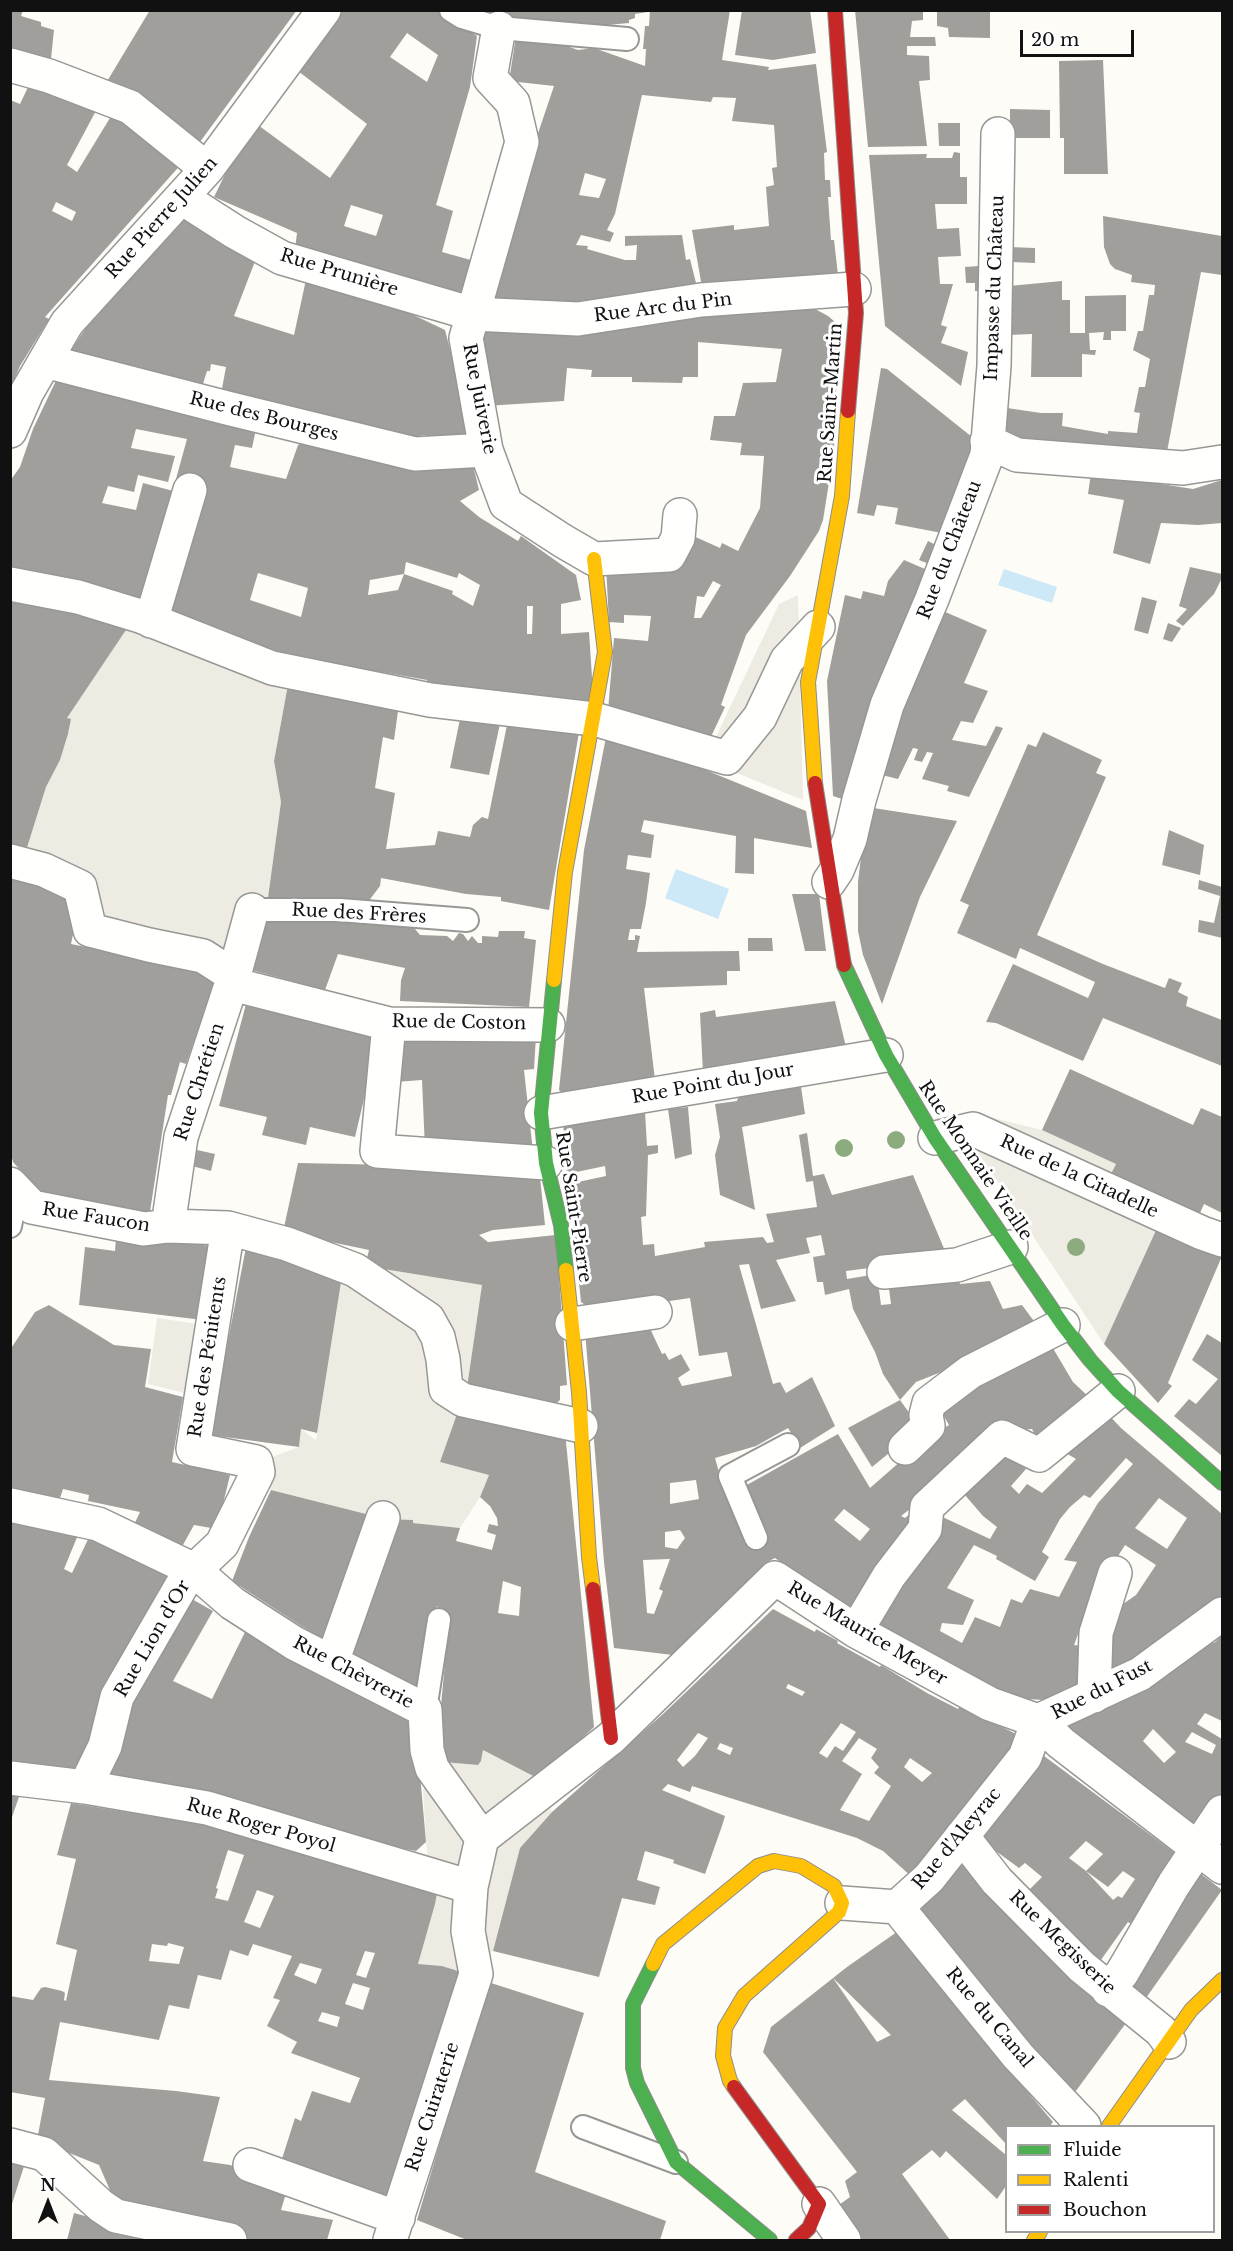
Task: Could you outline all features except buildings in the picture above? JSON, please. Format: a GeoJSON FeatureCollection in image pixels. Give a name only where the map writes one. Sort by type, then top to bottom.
{"type":"FeatureCollection","features":[{"type":"Feature","properties":{"kind":"street","name":"Rue Pierre Julien"},"geometry":{"type":"LineString","coordinates":[[10,431],[27,392],[67,323],[207,169],[324,10]]}},
{"type":"Feature","properties":{"kind":"street","name":"Rue Saint-Martin"},"geometry":{"type":"LineString","coordinates":[[816,795],[808,682],[842,496],[856,313],[835,10]]}},
{"type":"Feature","properties":{"kind":"street","name":"Rue Juiverie"},"geometry":{"type":"LineString","coordinates":[[498,28],[490,78],[513,103],[522,142],[466,338],[486,450],[506,504],[594,558]]}},
{"type":"Feature","properties":{"kind":"street"},"geometry":{"type":"LineString","coordinates":[[10,65],[49,76],[130,107],[207,169]]}},
{"type":"Feature","properties":{"kind":"street","name":"Impasse du Château"},"geometry":{"type":"LineString","coordinates":[[987,441],[994,366],[998,134]]}},
{"type":"Feature","properties":{"kind":"street","name":"Rue Prunière"},"geometry":{"type":"LineString","coordinates":[[182,198],[235,232],[282,258],[473,314]]}},
{"type":"Feature","properties":{"kind":"street","name":"Rue Arc du Pin"},"geometry":{"type":"LineString","coordinates":[[473,314],[578,319],[701,300],[854,290]]}},
{"type":"Feature","properties":{"kind":"street","name":"Rue des Bourges"},"geometry":{"type":"LineString","coordinates":[[45,361],[415,454],[486,450]]}},
{"type":"Feature","properties":{"kind":"street"},"geometry":{"type":"LineString","coordinates":[[987,441],[1017,455],[1184,468],[1222,462]]}},
{"type":"Feature","properties":{"kind":"street","name":"Rue du Château"},"geometry":{"type":"LineString","coordinates":[[829,882],[837,870],[850,839],[887,705],[932,599],[987,455],[987,441]]}},
{"type":"Feature","properties":{"kind":"street"},"geometry":{"type":"LineString","coordinates":[[152,621],[190,490]]}},
{"type":"Feature","properties":{"kind":"street"},"geometry":{"type":"LineString","coordinates":[[594,719],[605,652],[594,558],[669,555],[678,538],[680,515]]}},
{"type":"Feature","properties":{"kind":"street"},"geometry":{"type":"LineString","coordinates":[[10,584],[78,597],[152,621],[272,668],[430,700],[594,719],[727,758],[760,717],[787,660],[818,627]]}},
{"type":"Feature","properties":{"kind":"street","name":"Rue Saint-Pierre"},"geometry":{"type":"LineString","coordinates":[[594,719],[565,872],[541,1113],[546,1163],[561,1225],[581,1426],[589,1557],[611,1738]]}},
{"type":"Feature","properties":{"kind":"street","name":"Rue Monnaie Vieille"},"geometry":{"type":"LineString","coordinates":[[816,795],[842,960],[886,1055],[935,1138],[1063,1325],[1090,1360],[1118,1391],[1222,1483]]}},
{"type":"Feature","properties":{"kind":"street","name":"Rue de Coston"},"geometry":{"type":"LineString","coordinates":[[10,861],[44,870],[80,887],[90,930],[203,956],[233,980],[389,1024],[548,1025]]}},
{"type":"Feature","properties":{"kind":"street","name":"Rue Chrétien"},"geometry":{"type":"LineString","coordinates":[[168,1227],[181,1137],[233,980],[252,910]]}},
{"type":"Feature","properties":{"kind":"street"},"geometry":{"type":"LineString","coordinates":[[389,1024],[377,1151],[546,1163]]}},
{"type":"Feature","properties":{"kind":"street","name":"Rue Point du Jour"},"geometry":{"type":"LineString","coordinates":[[541,1113],[886,1055]]}},
{"type":"Feature","properties":{"kind":"street","name":"Rue de la Citadelle"},"geometry":{"type":"LineString","coordinates":[[935,1138],[973,1128],[1202,1233],[1222,1240]]}},
{"type":"Feature","properties":{"kind":"street","name":"Rue Faucon"},"geometry":{"type":"LineString","coordinates":[[14,1188],[32,1207],[144,1229],[228,1228],[287,1244],[355,1270],[428,1319],[438,1336],[444,1359],[446,1389],[463,1400],[581,1426]]}},
{"type":"Feature","properties":{"kind":"street","name":"Rue des Pénitents"},"geometry":{"type":"LineString","coordinates":[[228,1228],[193,1449],[256,1462],[258,1472]]}},
{"type":"Feature","properties":{"kind":"street"},"geometry":{"type":"LineString","coordinates":[[884,1272],[957,1265],[1011,1247]]}},
{"type":"Feature","properties":{"kind":"street"},"geometry":{"type":"LineString","coordinates":[[572,1324],[654,1312]]}},
{"type":"Feature","properties":{"kind":"street"},"geometry":{"type":"LineString","coordinates":[[905,1448],[928,1426],[926,1415],[929,1403],[970,1372],[1063,1325]]}},
{"type":"Feature","properties":{"kind":"street"},"geometry":{"type":"LineString","coordinates":[[856,1631],[889,1576],[925,1529],[927,1507],[956,1478],[1002,1437],[1039,1455],[1118,1391]]}},
{"type":"Feature","properties":{"kind":"street","name":"Rue Lion d'Or"},"geometry":{"type":"LineString","coordinates":[[85,1787],[105,1746],[117,1697],[186,1578],[222,1544],[258,1472]]}},
{"type":"Feature","properties":{"kind":"street","name":"Rue Chèvrerie"},"geometry":{"type":"LineString","coordinates":[[10,1505],[98,1524],[194,1570],[231,1603],[294,1642],[425,1710],[427,1750],[432,1768],[482,1838]]}},
{"type":"Feature","properties":{"kind":"street"},"geometry":{"type":"LineString","coordinates":[[332,1662],[383,1518]]}},
{"type":"Feature","properties":{"kind":"street","name":"Rue Maurice Meyer"},"geometry":{"type":"LineString","coordinates":[[482,1838],[611,1738],[771,1570],[856,1631],[990,1704],[1038,1721],[1061,1743],[1210,1858]]}},
{"type":"Feature","properties":{"kind":"street"},"geometry":{"type":"LineString","coordinates":[[1094,1696],[1096,1633],[1115,1573]]}},
{"type":"Feature","properties":{"kind":"street","name":"Rue du Fust"},"geometry":{"type":"LineString","coordinates":[[1038,1721],[1140,1674],[1222,1614]]}},
{"type":"Feature","properties":{"kind":"street","name":"Rue d'Aleyrac"},"geometry":{"type":"LineString","coordinates":[[897,1906],[929,1878],[1025,1757],[1038,1721]]}},
{"type":"Feature","properties":{"kind":"street","name":"Rue Roger Poyol"},"geometry":{"type":"LineString","coordinates":[[10,1778],[85,1787],[207,1808],[471,1887]]}},
{"type":"Feature","properties":{"kind":"street"},"geometry":{"type":"LineString","coordinates":[[1108,1990],[1122,1973],[1174,1884],[1210,1858],[1222,1812]]}},
{"type":"Feature","properties":{"kind":"street","name":"Rue Megisserie"},"geometry":{"type":"LineString","coordinates":[[962,1836],[998,1881],[1082,1967],[1161,2031],[1169,2042]]}},
{"type":"Feature","properties":{"kind":"street"},"geometry":{"type":"LineString","coordinates":[[471,1887],[482,1838]]}},
{"type":"Feature","properties":{"kind":"street"},"geometry":{"type":"LineString","coordinates":[[770,2241],[676,2162],[637,2083],[633,2068],[633,2004],[663,1944],[758,1866],[774,1861],[801,1866],[834,1886],[842,1903],[839,1912],[744,1996],[725,2028],[723,2056],[730,2082],[844,2241]]}},
{"type":"Feature","properties":{"kind":"street","name":"Rue Cuiraterie"},"geometry":{"type":"LineString","coordinates":[[398,2233],[476,1974],[468,1931],[471,1887]]}},
{"type":"Feature","properties":{"kind":"street"},"geometry":{"type":"LineString","coordinates":[[842,1903],[897,1906]]}},
{"type":"Feature","properties":{"kind":"street","name":"Rue du Canal"},"geometry":{"type":"LineString","coordinates":[[897,1906],[1018,2056],[1082,2125]]}},
{"type":"Feature","properties":{"kind":"street"},"geometry":{"type":"LineString","coordinates":[[1110,2125],[1191,2010],[1222,1980]]}},
{"type":"Feature","properties":{"kind":"street"},"geometry":{"type":"LineString","coordinates":[[10,2145],[44,2154],[101,2206],[116,2216],[230,2241]]}},
{"type":"Feature","properties":{"kind":"street"},"geometry":{"type":"LineString","coordinates":[[250,2165],[398,2233]]}},
{"type":"Feature","properties":{"kind":"street"},"geometry":{"type":"LineString","coordinates":[[796,2241],[809,2228],[819,2204]]}},
{"type":"Feature","properties":{"kind":"lane"},"geometry":{"type":"LineString","coordinates":[[451,10],[462,17],[498,28],[627,39]]}},
{"type":"Feature","properties":{"kind":"lane","name":"Rue des Frères"},"geometry":{"type":"LineString","coordinates":[[252,910],[340,910],[467,921]]}},
{"type":"Feature","properties":{"kind":"lane"},"geometry":{"type":"LineString","coordinates":[[10,1226],[14,1188]]}},
{"type":"Feature","properties":{"kind":"lane"},"geometry":{"type":"LineString","coordinates":[[756,1538],[730,1476],[788,1445]]}},
{"type":"Feature","properties":{"kind":"lane"},"geometry":{"type":"LineString","coordinates":[[425,1710],[439,1620]]}},
{"type":"Feature","properties":{"kind":"lane"},"geometry":{"type":"LineString","coordinates":[[583,2127],[676,2162]]}},
{"type":"Feature","properties":{"kind":"shaded area"},"geometry":{"type":"Polygon","coordinates":[[[798,595],[803,800],[705,760],[779,604],[798,595]]]}},
{"type":"Feature","properties":{"kind":"shaded area"},"geometry":{"type":"Polygon","coordinates":[[[132,621],[300,681],[287,690],[274,761],[281,802],[267,905],[237,962],[90,930],[25,854],[46,787],[60,760],[71,720],[67,718],[132,621]]]}},
{"type":"Feature","properties":{"kind":"shaded area"},"geometry":{"type":"Polygon","coordinates":[[[982,1115],[1042,1130],[1116,1164],[1108,1180],[1158,1226],[1104,1344],[964,1131],[982,1115]]]}},
{"type":"Feature","properties":{"kind":"shaded area"},"geometry":{"type":"Polygon","coordinates":[[[365,1266],[482,1285],[466,1394],[440,1462],[489,1475],[480,1497],[460,1528],[413,1523],[413,1520],[383,1518],[271,1490],[258,1472],[256,1463],[299,1447],[301,1429],[316,1440],[342,1276],[365,1266]]]}},
{"type":"Feature","properties":{"kind":"shaded area"},"geometry":{"type":"Polygon","coordinates":[[[157,1318],[212,1326],[201,1397],[148,1384],[157,1318]]]}},
{"type":"Feature","properties":{"kind":"shaded area"},"geometry":{"type":"Polygon","coordinates":[[[483,1750],[539,1779],[552,1812],[520,1848],[493,1951],[474,1961],[468,1974],[442,1966],[418,1964],[437,1893],[428,1869],[423,1790],[432,1768],[443,1762],[478,1765],[483,1750]]]}},
{"type":"Feature","properties":{"kind":"water"},"geometry":{"type":"Polygon","coordinates":[[[1004,569],[1057,587],[1052,603],[998,585],[1004,569]]]}},
{"type":"Feature","properties":{"kind":"water"},"geometry":{"type":"Polygon","coordinates":[[[676,869],[729,889],[718,919],[665,898],[676,869]]]}},
{"type":"Feature","properties":{"kind":"traffic: fast"},"geometry":{"type":"LineString","coordinates":[[844,965],[886,1055],[935,1138],[1063,1325],[1118,1391],[1222,1483]]}},
{"type":"Feature","properties":{"kind":"traffic: fast"},"geometry":{"type":"LineString","coordinates":[[554,980],[541,1113],[546,1163],[561,1225],[566,1270]]}},
{"type":"Feature","properties":{"kind":"traffic: fast"},"geometry":{"type":"LineString","coordinates":[[653,1964],[633,2004],[633,2068],[637,2083],[676,2162],[770,2240]]}},
{"type":"Feature","properties":{"kind":"traffic: slow"},"geometry":{"type":"LineString","coordinates":[[815,783],[808,682],[842,496],[848,411]]}},
{"type":"Feature","properties":{"kind":"traffic: slow"},"geometry":{"type":"LineString","coordinates":[[554,980],[565,872],[605,652],[594,559]]}},
{"type":"Feature","properties":{"kind":"traffic: slow"},"geometry":{"type":"LineString","coordinates":[[566,1270],[579,1392],[593,1589]]}},
{"type":"Feature","properties":{"kind":"traffic: slow"},"geometry":{"type":"LineString","coordinates":[[653,1964],[663,1944],[758,1866],[774,1861],[801,1866],[834,1886],[842,1903],[839,1912],[744,1996],[725,2028],[723,2056],[734,2087]]}},
{"type":"Feature","properties":{"kind":"traffic: slow"},"geometry":{"type":"LineString","coordinates":[[1110,2125],[1191,2010],[1222,1980]]}},
{"type":"Feature","properties":{"kind":"traffic: slow"},"geometry":{"type":"LineString","coordinates":[[1034,2240],[1039,2233]]}},
{"type":"Feature","properties":{"kind":"traffic: jam"},"geometry":{"type":"LineString","coordinates":[[835,10],[856,313],[848,411]]}},
{"type":"Feature","properties":{"kind":"traffic: jam"},"geometry":{"type":"LineString","coordinates":[[815,783],[844,965]]}},
{"type":"Feature","properties":{"kind":"traffic: jam"},"geometry":{"type":"LineString","coordinates":[[593,1589],[611,1738]]}},
{"type":"Feature","properties":{"kind":"traffic: jam"},"geometry":{"type":"LineString","coordinates":[[734,2087],[819,2204],[809,2228],[796,2240]]}}]}
